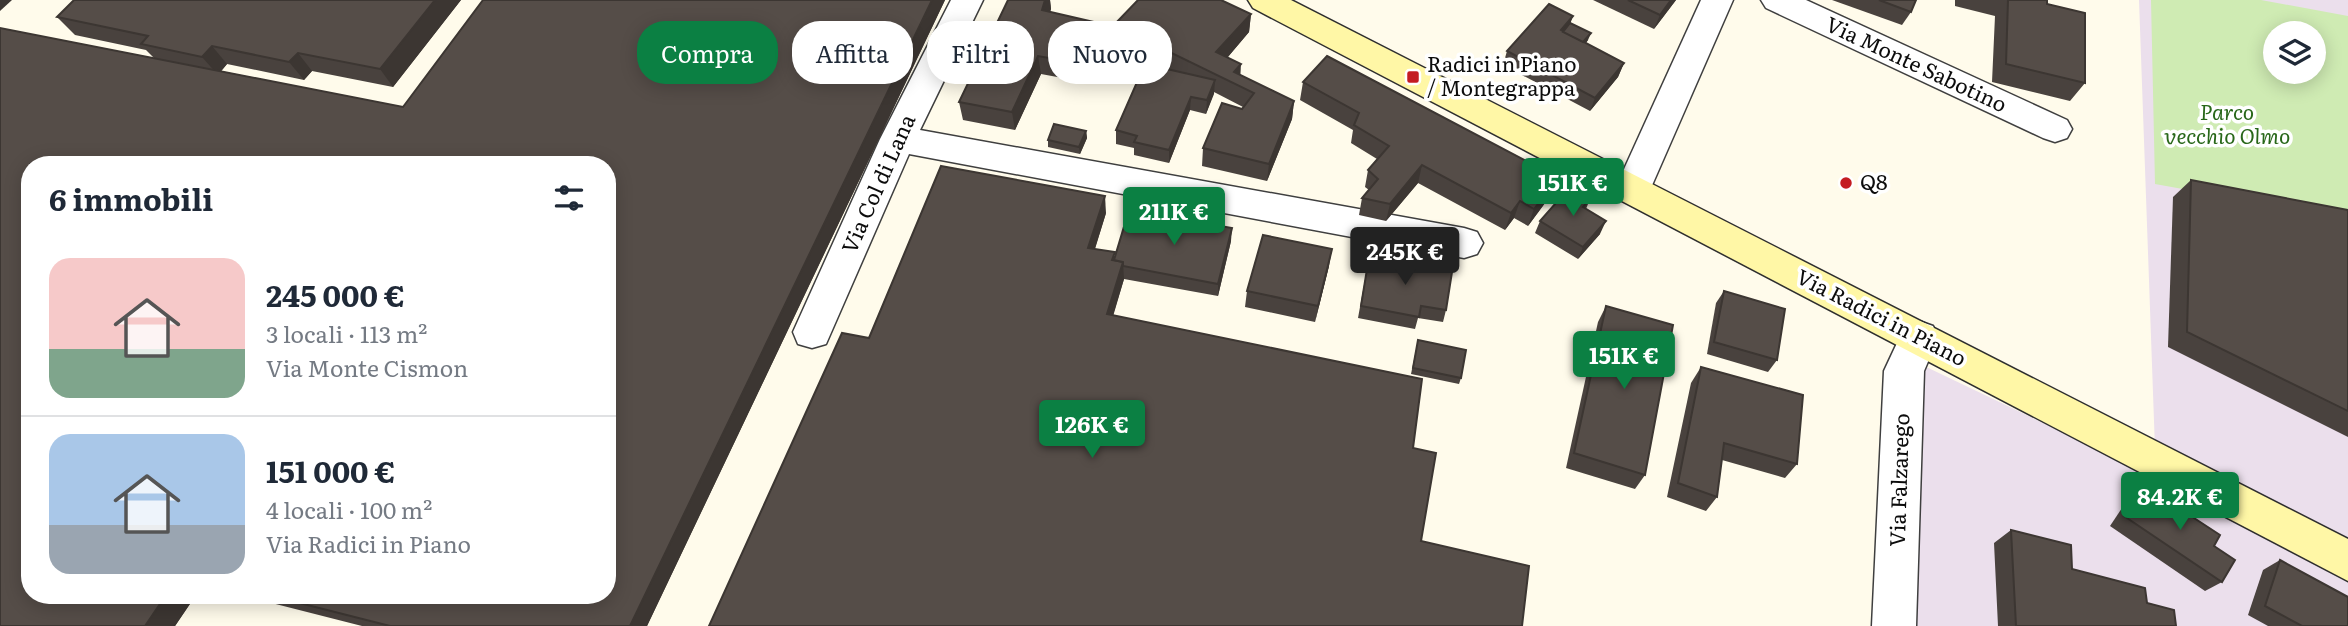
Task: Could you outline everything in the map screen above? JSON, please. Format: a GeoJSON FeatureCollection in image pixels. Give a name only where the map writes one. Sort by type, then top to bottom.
{"type":"FeatureCollection","features":[{"type":"Feature","properties":{"kind":"street","name":"Via Col di Lana"},"geometry":{"type":"LineString","coordinates":[[813,332],[898,139],[967,0]]}},
{"type":"Feature","properties":{"kind":"street","name":"Via Radici in Piano"},"geometry":{"type":"LineString","coordinates":[[1264,0],[2348,561]]}},
{"type":"Feature","properties":{"kind":"street"},"geometry":{"type":"LineString","coordinates":[[1633,189],[1717,0]]}},
{"type":"Feature","properties":{"kind":"street","name":"Via Monte Sabotino"},"geometry":{"type":"LineString","coordinates":[[1777,0],[2055,130]]}},
{"type":"Feature","properties":{"kind":"street"},"geometry":{"type":"LineString","coordinates":[[898,139],[1464,243]]}},
{"type":"Feature","properties":{"kind":"street","name":"Via Falzarego"},"geometry":{"type":"LineString","coordinates":[[1894,626],[1904,371],[1919,338]]}},
{"type":"Feature","properties":{"kind":"shaded area"},"geometry":{"type":"Polygon","coordinates":[[[2139,0],[2348,0],[2348,626],[1878,626],[1897,353],[2156,477],[2139,0]]]}},
{"type":"Feature","properties":{"kind":"green space","name":"Parco vecchio Olmo"},"geometry":{"type":"Polygon","coordinates":[[[2151,0],[2261,0],[2348,16],[2348,219],[2155,184],[2151,0]]]}},
{"type":"Feature","properties":{"kind":"building"},"geometry":{"type":"Polygon","coordinates":[[[74,0],[435,0],[380,69],[298,53],[289,62],[212,46],[202,57],[141,44],[148,36],[57,17],[74,0]]]}},
{"type":"Feature","properties":{"kind":"building"},"geometry":{"type":"Polygon","coordinates":[[[483,0],[932,0],[913,39],[913,21],[792,21],[792,84],[891,84],[630,626],[390,626],[303,604],[616,604],[616,156],[21,156],[21,604],[160,604],[145,626],[0,626],[0,28],[403,107],[483,0]]]}},
{"type":"Feature","properties":{"kind":"building"},"geometry":{"type":"Polygon","coordinates":[[[1008,0],[1045,0],[1042,10],[1089,21],[1048,21],[1048,58],[1038,56],[1034,65],[1034,21],[998,21],[1008,0]]]}},
{"type":"Feature","properties":{"kind":"building"},"geometry":{"type":"Polygon","coordinates":[[[1138,0],[1221,0],[1251,14],[1216,52],[1241,64],[1234,72],[1294,101],[1269,164],[1203,148],[1222,103],[1242,109],[1254,93],[1172,53],[1172,21],[1118,21],[1138,0]]]}},
{"type":"Feature","properties":{"kind":"building"},"geometry":{"type":"Polygon","coordinates":[[[1628,0],[1671,0],[1660,15],[1628,0]]]}},
{"type":"Feature","properties":{"kind":"building"},"geometry":{"type":"Polygon","coordinates":[[[1879,0],[1916,0],[1911,12],[1879,0]]]}},
{"type":"Feature","properties":{"kind":"building"},"geometry":{"type":"Polygon","coordinates":[[[2008,0],[2047,0],[2047,4],[2085,13],[2085,83],[2006,64],[2008,0]]]}},
{"type":"Feature","properties":{"kind":"building"},"geometry":{"type":"Polygon","coordinates":[[[1549,4],[1573,16],[1561,30],[1624,63],[1595,98],[1507,51],[1549,4]]]}},
{"type":"Feature","properties":{"kind":"building"},"geometry":{"type":"Polygon","coordinates":[[[1570,23],[1591,33],[1583,42],[1563,32],[1570,23]]]}},
{"type":"Feature","properties":{"kind":"building"},"geometry":{"type":"Polygon","coordinates":[[[1327,56],[1547,172],[1541,180],[1552,186],[1534,209],[1520,201],[1511,213],[1422,165],[1390,204],[1362,198],[1378,179],[1368,170],[1389,146],[1354,125],[1359,113],[1303,82],[1327,56]]]}},
{"type":"Feature","properties":{"kind":"building"},"geometry":{"type":"Polygon","coordinates":[[[1172,70],[1215,80],[1207,100],[1191,97],[1169,150],[1134,142],[1137,136],[1116,130],[1136,84],[1172,84],[1172,70]]]}},
{"type":"Feature","properties":{"kind":"building"},"geometry":{"type":"Polygon","coordinates":[[[968,84],[1025,84],[1012,112],[959,102],[968,84]]]}},
{"type":"Feature","properties":{"kind":"building"},"geometry":{"type":"Polygon","coordinates":[[[1054,124],[1086,131],[1079,147],[1048,140],[1054,124]]]}},
{"type":"Feature","properties":{"kind":"building"},"geometry":{"type":"Polygon","coordinates":[[[941,166],[1105,196],[1088,248],[1115,252],[1112,260],[1123,262],[1107,314],[1422,379],[1413,448],[1436,453],[1421,541],[1529,566],[1522,626],[709,626],[842,333],[869,338],[941,166]]]}},
{"type":"Feature","properties":{"kind":"building"},"geometry":{"type":"Polygon","coordinates":[[[2191,180],[2348,210],[2348,411],[2187,332],[2191,180]]]}},
{"type":"Feature","properties":{"kind":"building"},"geometry":{"type":"Polygon","coordinates":[[[1570,187],[1590,199],[1583,207],[1606,221],[1583,247],[1540,221],[1570,187]]]}},
{"type":"Feature","properties":{"kind":"building"},"geometry":{"type":"Polygon","coordinates":[[[1129,210],[1232,228],[1218,284],[1123,266],[1123,262],[1114,260],[1129,210]]]}},
{"type":"Feature","properties":{"kind":"building"},"geometry":{"type":"Polygon","coordinates":[[[1263,235],[1332,249],[1318,306],[1247,291],[1263,235]]]}},
{"type":"Feature","properties":{"kind":"building"},"geometry":{"type":"Polygon","coordinates":[[[1369,257],[1452,272],[1446,310],[1421,306],[1419,317],[1361,306],[1369,257]]]}},
{"type":"Feature","properties":{"kind":"building"},"geometry":{"type":"Polygon","coordinates":[[[1724,291],[1785,309],[1777,360],[1714,342],[1724,291]]]}},
{"type":"Feature","properties":{"kind":"building"},"geometry":{"type":"Polygon","coordinates":[[[1606,306],[1673,325],[1645,475],[1574,453],[1606,306]]]}},
{"type":"Feature","properties":{"kind":"building"},"geometry":{"type":"Polygon","coordinates":[[[1418,340],[1466,350],[1461,378],[1413,368],[1418,340]]]}},
{"type":"Feature","properties":{"kind":"building"},"geometry":{"type":"Polygon","coordinates":[[[1701,367],[1803,395],[1797,464],[1724,443],[1717,497],[1678,483],[1701,367]]]}},
{"type":"Feature","properties":{"kind":"building"},"geometry":{"type":"Polygon","coordinates":[[[2145,486],[2220,535],[2214,546],[2235,560],[2222,582],[2124,516],[2145,486]]]}},
{"type":"Feature","properties":{"kind":"building"},"geometry":{"type":"Polygon","coordinates":[[[2011,530],[2071,545],[2072,569],[2145,588],[2147,603],[2174,610],[2176,626],[2016,626],[2011,530]]]}},
{"type":"Feature","properties":{"kind":"building"},"geometry":{"type":"Polygon","coordinates":[[[2280,560],[2348,597],[2348,626],[2302,626],[2265,606],[2280,560]]]}},
{"type":"Feature","properties":{"kind":"place","name":"Radici in Piano / Montegrappa"},"geometry":{"type":"Point","coordinates":[1413,77]}},
{"type":"Feature","properties":{"kind":"place","name":"Q8"},"geometry":{"type":"Point","coordinates":[1846,183]}}]}
